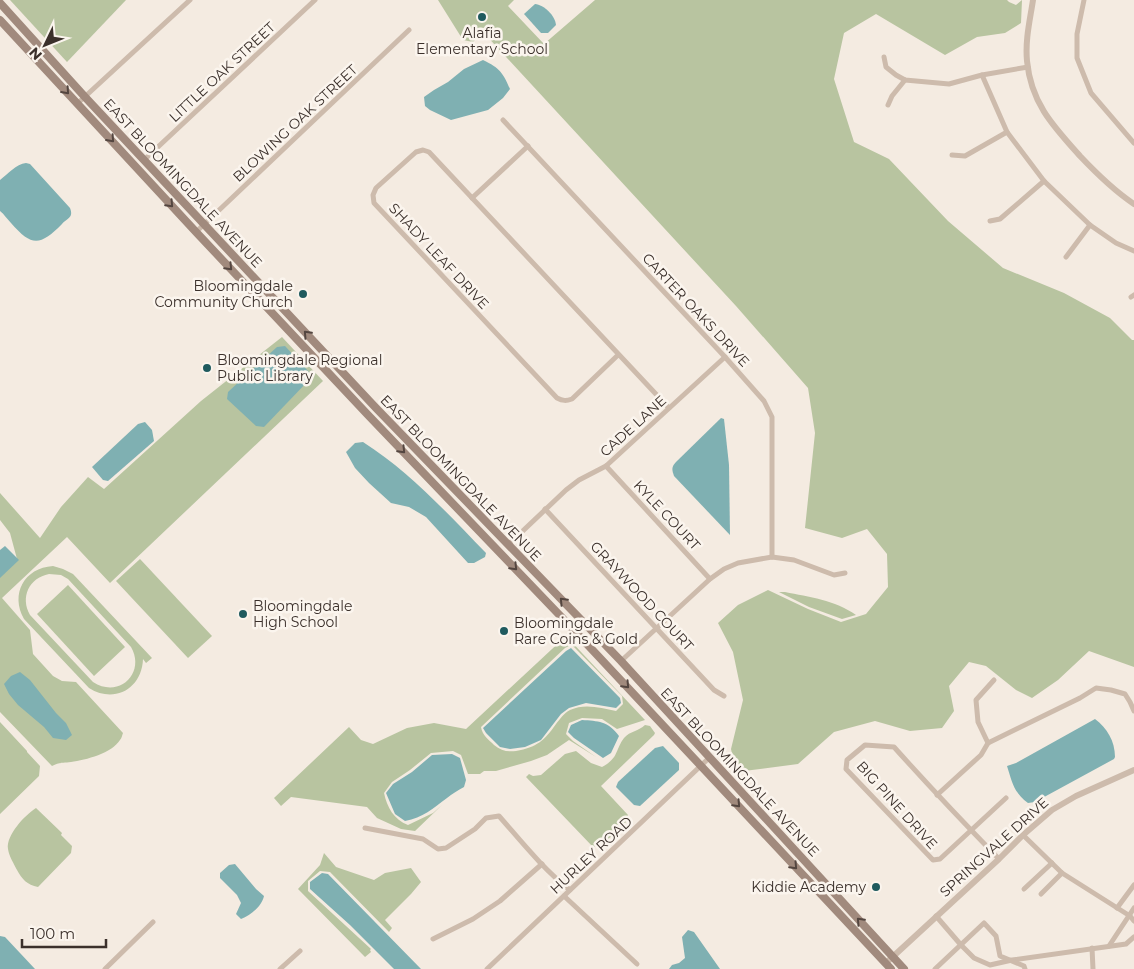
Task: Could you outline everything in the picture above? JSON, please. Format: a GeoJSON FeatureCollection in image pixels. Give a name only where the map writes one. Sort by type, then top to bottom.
{"type":"FeatureCollection","features":[{"type":"Feature","properties":{"kind":"main road","name":"EAST BLOOMINGDALE AVENUE"},"geometry":{"type":"LineString","coordinates":[[0,3],[85,97],[376,408],[621,661],[904,969]]}},
{"type":"Feature","properties":{"kind":"main road","name":"EAST BLOOMINGDALE AVENUE"},"geometry":{"type":"LineString","coordinates":[[0,20],[196,232],[702,765],[888,966]]}},
{"type":"Feature","properties":{"kind":"main road"},"geometry":{"type":"LineString","coordinates":[[368,415],[376,408]]}},
{"type":"Feature","properties":{"kind":"main road"},"geometry":{"type":"LineString","coordinates":[[500,553],[508,545]]}},
{"type":"Feature","properties":{"kind":"main road"},"geometry":{"type":"LineString","coordinates":[[570,626],[582,621]]}},
{"type":"Feature","properties":{"kind":"street"},"geometry":{"type":"LineString","coordinates":[[78,104],[190,0]]}},
{"type":"Feature","properties":{"kind":"street","name":"LITTLE OAK STREET"},"geometry":{"type":"LineString","coordinates":[[144,160],[315,0]]}},
{"type":"Feature","properties":{"kind":"street"},"geometry":{"type":"LineString","coordinates":[[1032,0],[1027,42],[1028,67],[1031,82],[1039,103],[1052,124],[1100,177],[1134,204]]}},
{"type":"Feature","properties":{"kind":"street"},"geometry":{"type":"LineString","coordinates":[[1084,0],[1077,34],[1077,58],[1091,93],[1134,143]]}},
{"type":"Feature","properties":{"kind":"street","name":"BLOWING OAK STREET"},"geometry":{"type":"LineString","coordinates":[[196,232],[409,30]]}},
{"type":"Feature","properties":{"kind":"street"},"geometry":{"type":"LineString","coordinates":[[884,57],[886,67],[905,80],[949,84],[982,75],[1028,67]]}},
{"type":"Feature","properties":{"kind":"street"},"geometry":{"type":"LineString","coordinates":[[982,75],[1006,132],[1044,181],[1090,226],[1116,243],[1134,251]]}},
{"type":"Feature","properties":{"kind":"street"},"geometry":{"type":"LineString","coordinates":[[888,105],[892,96],[905,80]]}},
{"type":"Feature","properties":{"kind":"street","name":"CARTER OAKS DRIVE"},"geometry":{"type":"LineString","coordinates":[[503,120],[764,401],[772,417],[772,557]]}},
{"type":"Feature","properties":{"kind":"street"},"geometry":{"type":"LineString","coordinates":[[952,155],[964,156],[1006,132]]}},
{"type":"Feature","properties":{"kind":"street"},"geometry":{"type":"LineString","coordinates":[[472,198],[528,146]]}},
{"type":"Feature","properties":{"kind":"street","name":"SHADY LEAF DRIVE"},"geometry":{"type":"LineString","coordinates":[[618,355],[572,399],[562,401],[557,398],[374,203],[373,195],[376,188],[416,152],[423,150],[429,152],[669,408]]}},
{"type":"Feature","properties":{"kind":"street"},"geometry":{"type":"LineString","coordinates":[[990,221],[1000,218],[1044,181]]}},
{"type":"Feature","properties":{"kind":"street"},"geometry":{"type":"LineString","coordinates":[[1066,257],[1090,226]]}},
{"type":"Feature","properties":{"kind":"street","name":"CADE LANE"},"geometry":{"type":"LineString","coordinates":[[508,545],[579,480],[606,466],[725,357]]}},
{"type":"Feature","properties":{"kind":"street","name":"KYLE COURT"},"geometry":{"type":"LineString","coordinates":[[606,466],[710,579]]}},
{"type":"Feature","properties":{"kind":"street","name":"GRAYWOOD COURT"},"geometry":{"type":"LineString","coordinates":[[546,509],[714,690],[724,696]]}},
{"type":"Feature","properties":{"kind":"street"},"geometry":{"type":"LineString","coordinates":[[621,661],[710,579],[724,569],[738,563],[772,557],[794,560],[834,575],[845,573]]}},
{"type":"Feature","properties":{"kind":"street"},"geometry":{"type":"LineString","coordinates":[[988,744],[978,722],[976,700],[994,680]]}},
{"type":"Feature","properties":{"kind":"street"},"geometry":{"type":"LineString","coordinates":[[937,795],[981,755],[988,744],[1080,698],[1096,688],[1125,694],[1134,712]]}},
{"type":"Feature","properties":{"kind":"street","name":"BIG PINE DRIVE"},"geometry":{"type":"LineString","coordinates":[[998,859],[972,830],[937,795],[894,747],[865,745],[847,760],[846,769],[933,860],[940,859],[972,830],[1006,798]]}},
{"type":"Feature","properties":{"kind":"street","name":"HURLEY ROAD"},"geometry":{"type":"LineString","coordinates":[[487,969],[710,757]]}},
{"type":"Feature","properties":{"kind":"street","name":"SPRINGVALE DRIVE"},"geometry":{"type":"LineString","coordinates":[[888,966],[893,956],[1052,810],[1076,796],[1134,770]]}},
{"type":"Feature","properties":{"kind":"street"},"geometry":{"type":"LineString","coordinates":[[365,828],[423,839],[438,849],[446,848],[475,829],[486,818],[499,816],[556,879],[570,890]]}},
{"type":"Feature","properties":{"kind":"street"},"geometry":{"type":"LineString","coordinates":[[1023,835],[1062,873],[1134,920]]}},
{"type":"Feature","properties":{"kind":"street"},"geometry":{"type":"LineString","coordinates":[[1024,889],[1052,863]]}},
{"type":"Feature","properties":{"kind":"street"},"geometry":{"type":"LineString","coordinates":[[434,939],[473,919],[500,901],[542,864]]}},
{"type":"Feature","properties":{"kind":"street"},"geometry":{"type":"LineString","coordinates":[[1041,894],[1062,873]]}},
{"type":"Feature","properties":{"kind":"street"},"geometry":{"type":"LineString","coordinates":[[1118,908],[1134,885]]}},
{"type":"Feature","properties":{"kind":"street"},"geometry":{"type":"LineString","coordinates":[[564,896],[637,964]]}},
{"type":"Feature","properties":{"kind":"street"},"geometry":{"type":"LineString","coordinates":[[1109,946],[1134,908]]}},
{"type":"Feature","properties":{"kind":"street"},"geometry":{"type":"LineString","coordinates":[[936,916],[974,958],[990,965],[1012,960],[1126,944],[1134,937]]}},
{"type":"Feature","properties":{"kind":"street"},"geometry":{"type":"LineString","coordinates":[[105,969],[153,922]]}},
{"type":"Feature","properties":{"kind":"street"},"geometry":{"type":"LineString","coordinates":[[935,969],[984,923],[996,936],[1000,956],[1024,966],[1025,969]]}},
{"type":"Feature","properties":{"kind":"street"},"geometry":{"type":"LineString","coordinates":[[1092,948],[1093,969]]}},
{"type":"Feature","properties":{"kind":"street"},"geometry":{"type":"LineString","coordinates":[[280,969],[300,951]]}},
{"type":"Feature","properties":{"kind":"green space"},"geometry":{"type":"Polygon","coordinates":[[[10,0],[126,0],[67,62],[10,0]]]}},
{"type":"Feature","properties":{"kind":"green space"},"geometry":{"type":"Polygon","coordinates":[[[438,0],[514,0],[508,6],[544,44],[595,0],[1007,0],[1016,5],[1022,0],[1021,23],[1005,33],[977,37],[945,55],[876,14],[844,33],[834,79],[854,142],[889,159],[948,221],[1003,268],[1064,293],[1110,318],[1134,340],[1134,667],[1089,651],[1058,680],[1032,698],[1016,690],[986,666],[969,662],[949,686],[954,711],[942,728],[910,731],[875,721],[834,732],[798,764],[736,772],[731,749],[743,700],[733,652],[718,623],[738,605],[768,590],[841,622],[866,614],[888,587],[887,554],[867,529],[842,538],[805,528],[815,433],[808,388],[736,306],[483,32],[473,42],[463,40],[438,0]]]}},
{"type":"Feature","properties":{"kind":"green space"},"geometry":{"type":"Polygon","coordinates":[[[282,337],[323,381],[110,583],[67,537],[2,598],[30,630],[33,654],[53,676],[62,681],[76,682],[123,733],[116,745],[105,752],[84,760],[59,763],[52,766],[0,712],[0,575],[17,559],[10,533],[0,520],[0,493],[40,538],[61,507],[88,477],[104,489],[201,401],[282,337]]]}},
{"type":"Feature","properties":{"kind":"green space"},"geometry":{"type":"Polygon","coordinates":[[[140,559],[212,636],[188,658],[116,581],[140,559]]]}},
{"type":"Feature","properties":{"kind":"green space"},"geometry":{"type":"Polygon","coordinates":[[[53,566],[73,574],[152,658],[146,663],[143,659],[138,678],[125,691],[117,694],[108,694],[98,693],[89,688],[24,619],[20,610],[19,592],[27,577],[43,568],[53,566]],[[49,574],[42,576],[28,589],[26,602],[30,615],[93,682],[112,687],[127,681],[135,666],[135,657],[131,647],[68,579],[61,575],[49,574]]]}},
{"type":"Feature","properties":{"kind":"green space"},"geometry":{"type":"Polygon","coordinates":[[[68,585],[125,647],[94,676],[37,614],[68,585]]]}},
{"type":"Feature","properties":{"kind":"green space"},"geometry":{"type":"Polygon","coordinates":[[[779,592],[822,600],[856,615],[842,619],[809,607],[779,592]]]}},
{"type":"Feature","properties":{"kind":"green space"},"geometry":{"type":"Polygon","coordinates":[[[566,636],[645,720],[617,729],[602,719],[582,718],[569,723],[566,734],[596,757],[569,740],[547,755],[531,761],[496,771],[468,774],[461,755],[453,751],[431,753],[392,782],[384,793],[392,812],[399,820],[408,825],[433,813],[442,805],[415,831],[401,829],[377,818],[367,807],[291,797],[281,806],[274,798],[349,727],[361,740],[373,744],[407,728],[434,723],[466,729],[566,636]],[[573,646],[565,648],[481,727],[484,735],[494,745],[502,750],[510,751],[529,747],[544,739],[562,716],[570,710],[587,706],[616,711],[623,704],[622,696],[573,646]]]}},
{"type":"Feature","properties":{"kind":"green space"},"geometry":{"type":"Polygon","coordinates":[[[0,722],[40,766],[39,776],[0,814],[0,722]]]}},
{"type":"Feature","properties":{"kind":"green space"},"geometry":{"type":"Polygon","coordinates":[[[645,725],[650,726],[655,733],[654,735],[601,786],[628,815],[626,821],[609,838],[593,847],[526,777],[529,774],[533,776],[541,775],[565,754],[576,751],[591,763],[602,767],[614,757],[624,738],[645,725]]]}},
{"type":"Feature","properties":{"kind":"green space"},"geometry":{"type":"Polygon","coordinates":[[[36,808],[62,833],[61,835],[72,846],[71,853],[38,887],[28,883],[21,876],[8,849],[13,832],[22,820],[36,808]]]}},
{"type":"Feature","properties":{"kind":"green space"},"geometry":{"type":"Polygon","coordinates":[[[324,853],[336,867],[374,880],[385,873],[411,868],[421,882],[385,920],[392,928],[389,932],[330,872],[320,871],[308,881],[308,891],[371,949],[371,952],[365,957],[298,889],[320,865],[324,853]]]}},
{"type":"Feature","properties":{"kind":"water"},"geometry":{"type":"Polygon","coordinates":[[[535,4],[545,8],[554,18],[556,25],[548,33],[541,33],[524,14],[535,4]]]}},
{"type":"Feature","properties":{"kind":"water"},"geometry":{"type":"Polygon","coordinates":[[[483,60],[500,72],[510,89],[503,98],[488,110],[451,120],[425,106],[424,97],[464,69],[483,60]]]}},
{"type":"Feature","properties":{"kind":"water"},"geometry":{"type":"Polygon","coordinates":[[[26,163],[30,164],[71,211],[69,218],[42,240],[31,240],[25,236],[0,211],[0,180],[15,167],[26,163]]]}},
{"type":"Feature","properties":{"kind":"water"},"geometry":{"type":"Polygon","coordinates":[[[285,346],[309,372],[309,380],[264,427],[256,426],[227,399],[228,392],[277,347],[285,346]]]}},
{"type":"Feature","properties":{"kind":"water"},"geometry":{"type":"Polygon","coordinates":[[[721,418],[724,419],[729,465],[730,535],[674,476],[672,470],[673,465],[721,418]]]}},
{"type":"Feature","properties":{"kind":"water"},"geometry":{"type":"Polygon","coordinates":[[[145,422],[152,430],[154,441],[108,481],[103,480],[92,467],[138,424],[145,422]]]}},
{"type":"Feature","properties":{"kind":"water"},"geometry":{"type":"Polygon","coordinates":[[[363,442],[397,466],[428,494],[486,553],[485,557],[474,563],[468,563],[426,517],[409,507],[391,503],[369,483],[355,468],[346,452],[355,443],[363,442]]]}},
{"type":"Feature","properties":{"kind":"water"},"geometry":{"type":"Polygon","coordinates":[[[5,546],[19,560],[0,578],[0,550],[5,546]]]}},
{"type":"Feature","properties":{"kind":"water"},"geometry":{"type":"Polygon","coordinates":[[[571,648],[620,698],[621,703],[616,708],[586,703],[569,708],[561,714],[541,740],[525,747],[510,749],[500,747],[483,728],[571,648]]]}},
{"type":"Feature","properties":{"kind":"water"},"geometry":{"type":"Polygon","coordinates":[[[20,672],[30,680],[66,723],[72,735],[66,740],[53,738],[9,694],[4,684],[11,676],[20,672]]]}},
{"type":"Feature","properties":{"kind":"water"},"geometry":{"type":"Polygon","coordinates":[[[1095,719],[1110,735],[1115,751],[1114,759],[1035,802],[1028,803],[1023,799],[1014,787],[1007,766],[1016,763],[1095,719]]]}},
{"type":"Feature","properties":{"kind":"water"},"geometry":{"type":"Polygon","coordinates":[[[582,720],[602,723],[615,731],[619,736],[611,753],[603,758],[568,732],[571,725],[582,720]]]}},
{"type":"Feature","properties":{"kind":"water"},"geometry":{"type":"Polygon","coordinates":[[[663,746],[679,763],[679,770],[640,806],[634,805],[616,787],[618,782],[655,748],[663,746]]]}},
{"type":"Feature","properties":{"kind":"water"},"geometry":{"type":"Polygon","coordinates":[[[452,754],[460,758],[466,780],[464,787],[417,818],[405,821],[395,814],[386,793],[393,784],[412,772],[432,755],[452,754]]]}},
{"type":"Feature","properties":{"kind":"water"},"geometry":{"type":"Polygon","coordinates":[[[235,864],[264,896],[256,910],[241,919],[236,914],[241,903],[237,895],[220,878],[220,873],[229,865],[235,864]]]}},
{"type":"Feature","properties":{"kind":"water"},"geometry":{"type":"Polygon","coordinates":[[[322,873],[328,874],[421,969],[394,969],[350,925],[310,889],[310,882],[322,873]]]}},
{"type":"Feature","properties":{"kind":"water"},"geometry":{"type":"Polygon","coordinates":[[[688,930],[694,932],[720,969],[669,969],[672,965],[679,963],[685,958],[682,937],[688,930]]]}},
{"type":"Feature","properties":{"kind":"water"},"geometry":{"type":"Polygon","coordinates":[[[0,936],[5,937],[35,969],[0,969],[0,936]]]}},
{"type":"Feature","properties":{"kind":"place","name":"Alafia Elementary School"},"geometry":{"type":"Point","coordinates":[482,17]}},
{"type":"Feature","properties":{"kind":"place","name":"Bloomingdale Community Church"},"geometry":{"type":"Point","coordinates":[303,294]}},
{"type":"Feature","properties":{"kind":"place","name":"Bloomingdale Regional Public Library"},"geometry":{"type":"Point","coordinates":[207,368]}},
{"type":"Feature","properties":{"kind":"place","name":"Bloomingdale High School"},"geometry":{"type":"Point","coordinates":[243,614]}},
{"type":"Feature","properties":{"kind":"place","name":"Bloomingdale Rare Coins & Gold"},"geometry":{"type":"Point","coordinates":[504,631]}},
{"type":"Feature","properties":{"kind":"place","name":"Kiddie Academy"},"geometry":{"type":"Point","coordinates":[876,887]}}]}
